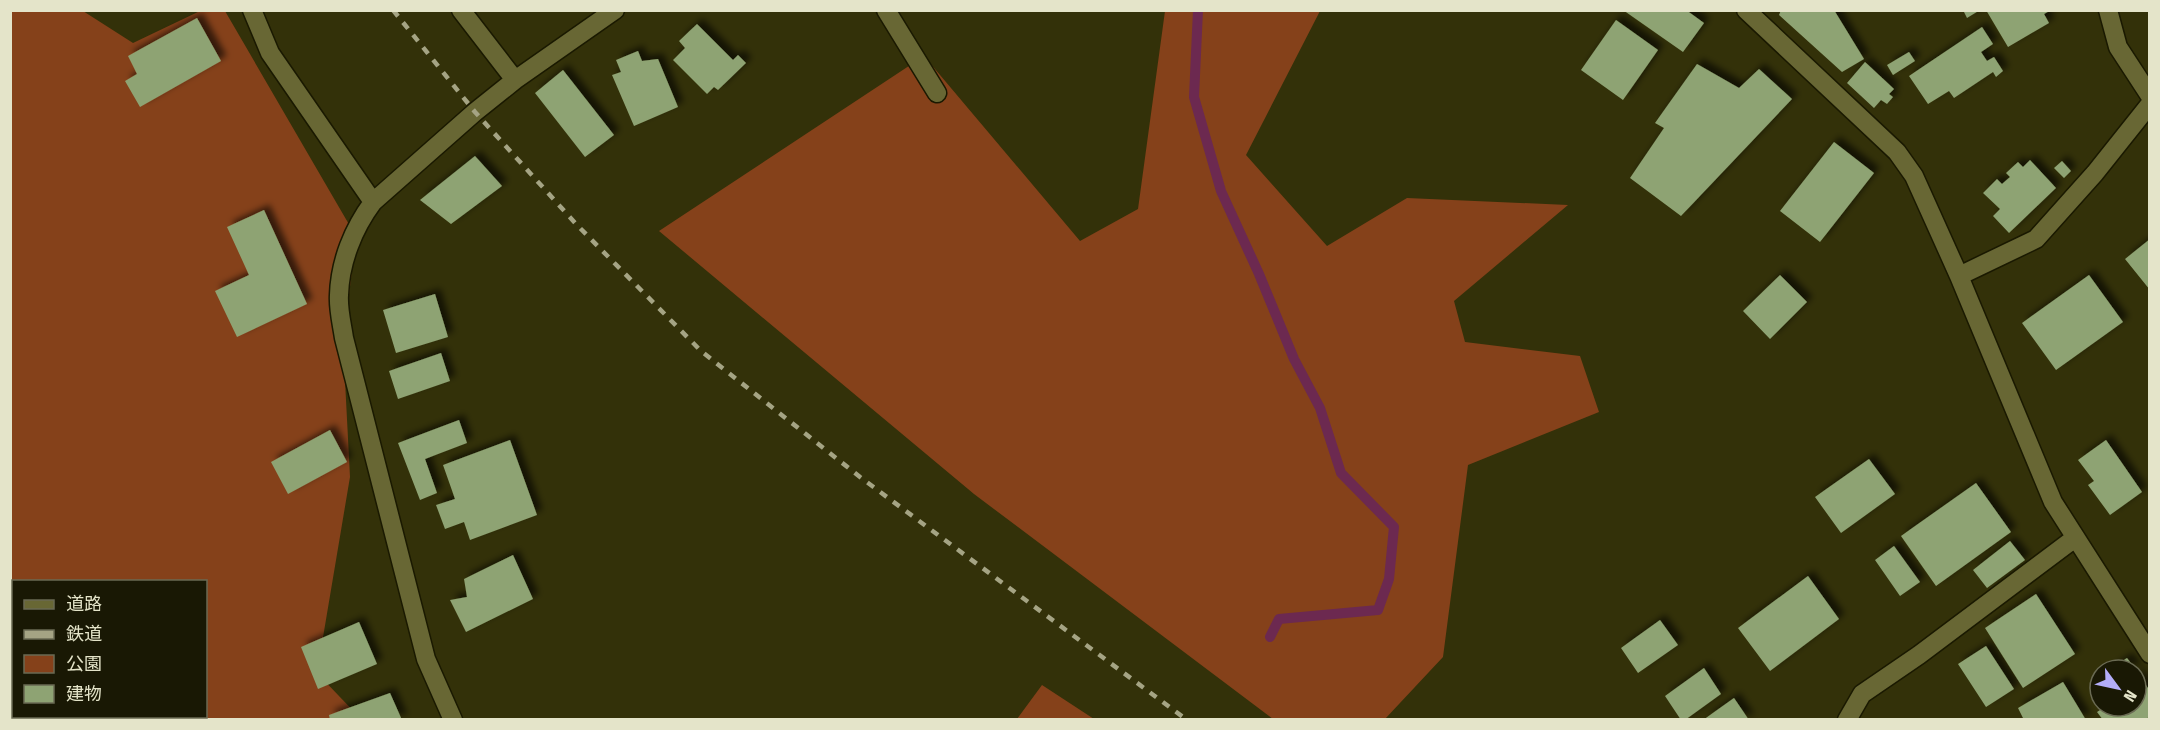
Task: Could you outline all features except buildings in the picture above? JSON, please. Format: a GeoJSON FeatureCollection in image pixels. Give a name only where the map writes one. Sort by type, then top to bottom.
{"type":"FeatureCollection","features":[{"type":"Feature","properties":{"kind":"street"},"geometry":{"type":"LineString","coordinates":[[252,10],[270,53],[373,202]]}},
{"type":"Feature","properties":{"kind":"street"},"geometry":{"type":"LineString","coordinates":[[461,10],[515,80]]}},
{"type":"Feature","properties":{"kind":"street"},"geometry":{"type":"LineString","coordinates":[[453,720],[426,659],[344,338],[339,296],[347,251],[360,220],[373,202],[515,80],[615,10]]}},
{"type":"Feature","properties":{"kind":"street"},"geometry":{"type":"LineString","coordinates":[[886,10],[937,93]]}},
{"type":"Feature","properties":{"kind":"street"},"geometry":{"type":"LineString","coordinates":[[1746,10],[1897,152],[1914,176],[1959,276],[2053,502],[2150,654]]}},
{"type":"Feature","properties":{"kind":"street"},"geometry":{"type":"LineString","coordinates":[[2108,10],[2118,47],[2150,96]]}},
{"type":"Feature","properties":{"kind":"street"},"geometry":{"type":"LineString","coordinates":[[1959,276],[2036,239],[2095,173],[2150,104]]}},
{"type":"Feature","properties":{"kind":"street"},"geometry":{"type":"LineString","coordinates":[[1847,720],[1862,694],[1919,655],[2075,538]]}},
{"type":"Feature","properties":{"kind":"green space"},"geometry":{"type":"Polygon","coordinates":[[[10,11],[83,11],[133,43],[200,11],[225,11],[354,233],[354,255],[343,342],[350,477],[317,673],[361,719],[11,719],[10,11]]]}},
{"type":"Feature","properties":{"kind":"green space"},"geometry":{"type":"Polygon","coordinates":[[[1165,11],[1320,11],[1246,155],[1327,246],[1407,198],[1568,205],[1454,301],[1465,342],[1580,356],[1599,412],[1468,465],[1443,657],[1385,719],[1273,719],[974,494],[659,231],[924,56],[1080,241],[1138,209],[1165,11]]]}},
{"type":"Feature","properties":{"kind":"green space"},"geometry":{"type":"Polygon","coordinates":[[[1042,685],[1094,719],[1017,719],[1042,685]]]}},
{"type":"Feature","properties":{"kind":"waterway"},"geometry":{"type":"LineString","coordinates":[[1198,10],[1194,97],[1221,191],[1294,359],[1320,408],[1341,473],[1394,527],[1389,579],[1378,610],[1279,619],[1270,637]]}},
{"type":"Feature","properties":{"kind":"railway"},"geometry":{"type":"LineString","coordinates":[[393,10],[475,112],[576,224],[701,351],[860,477],[1187,720]]}}]}
